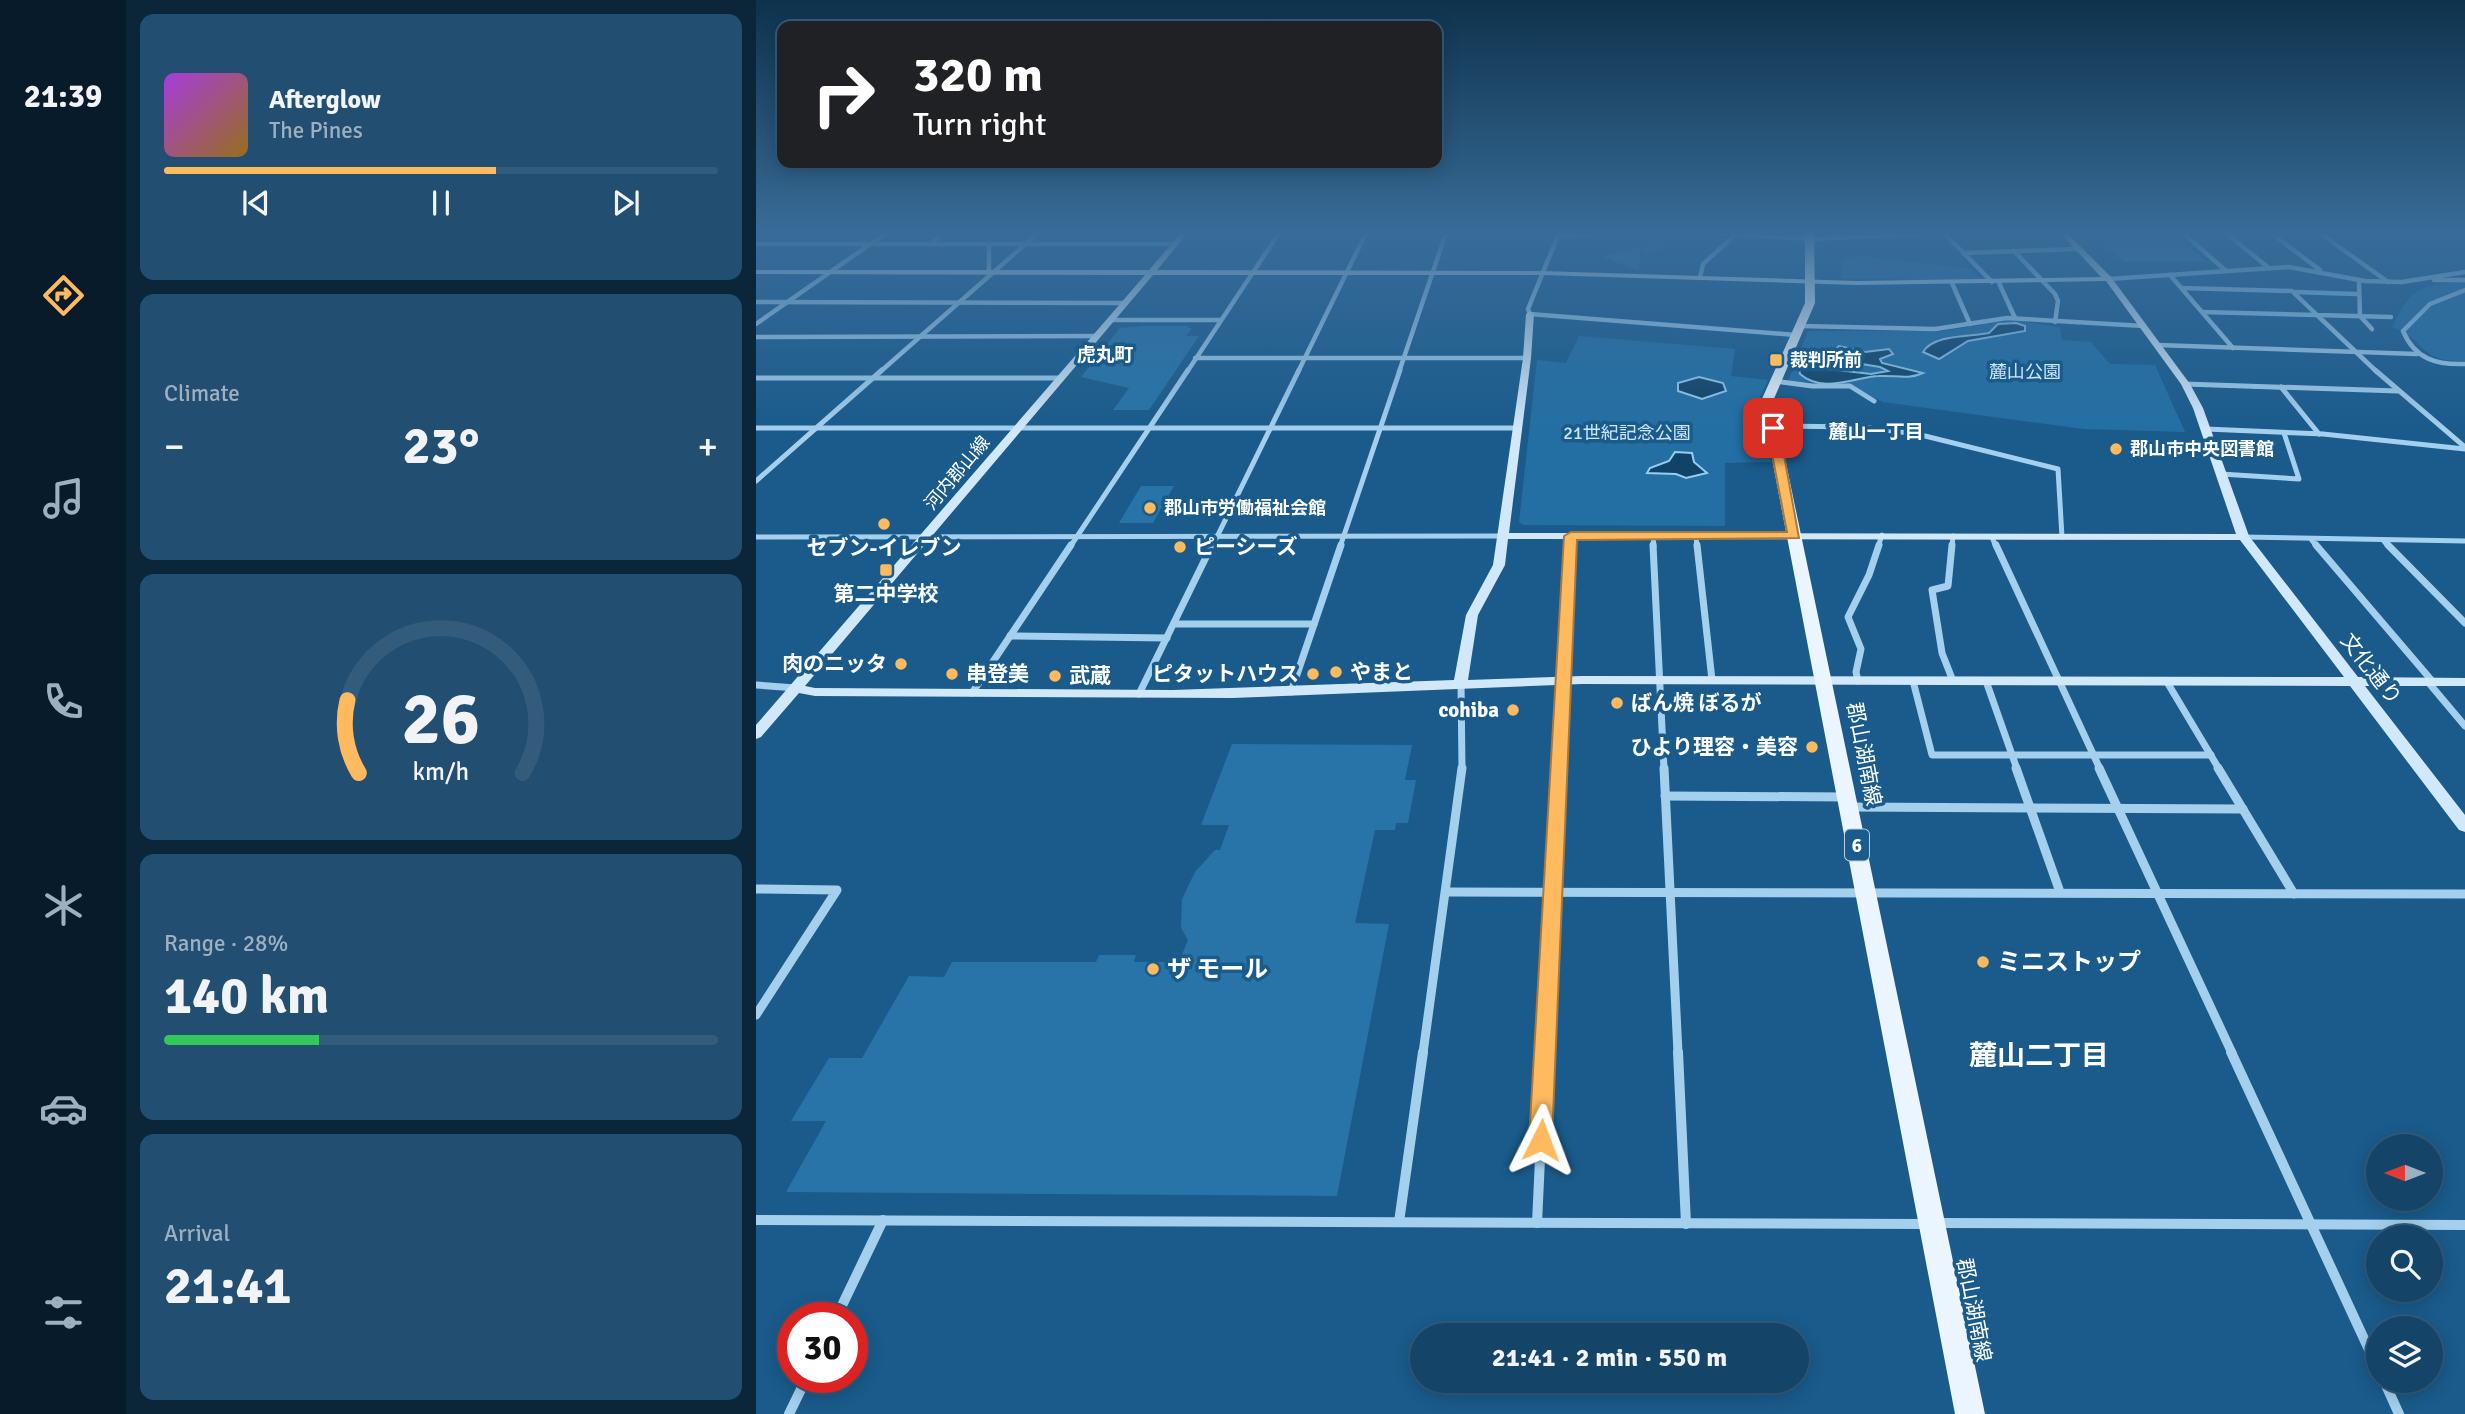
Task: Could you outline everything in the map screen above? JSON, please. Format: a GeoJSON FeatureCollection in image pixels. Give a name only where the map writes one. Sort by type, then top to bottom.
{"type":"FeatureCollection","features":[{"type":"Feature","properties":{"kind":"main road","name":"郡山湖南線"},"geometry":{"type":"LineString","coordinates":[[1810,299],[1799,331],[1767,396],[1970,1414]]}},
{"type":"Feature","properties":{"kind":"street"},"geometry":{"type":"LineString","coordinates":[[756,324],[792,299]]}},
{"type":"Feature","properties":{"kind":"street"},"geometry":{"type":"LineString","coordinates":[[756,481],[962,299]]}},
{"type":"Feature","properties":{"kind":"street","name":"河内郡山線"},"geometry":{"type":"LineString","coordinates":[[756,734],[1129,299]]}},
{"type":"Feature","properties":{"kind":"street"},"geometry":{"type":"LineString","coordinates":[[972,693],[1235,299]]}},
{"type":"Feature","properties":{"kind":"street"},"geometry":{"type":"LineString","coordinates":[[1139,694],[1335,299]]}},
{"type":"Feature","properties":{"kind":"street"},"geometry":{"type":"LineString","coordinates":[[1291,692],[1424,299]]}},
{"type":"Feature","properties":{"kind":"street"},"geometry":{"type":"LineString","coordinates":[[1399,1222],[1464,756],[1461,682],[1472,615],[1499,565],[1527,358],[1530,314],[1528,309],[1532,299]]}},
{"type":"Feature","properties":{"kind":"street"},"geometry":{"type":"LineString","coordinates":[[1959,299],[1970,324]]}},
{"type":"Feature","properties":{"kind":"street"},"geometry":{"type":"LineString","coordinates":[[2004,299],[2015,318]]}},
{"type":"Feature","properties":{"kind":"street"},"geometry":{"type":"LineString","coordinates":[[2055,322],[2057,299]]}},
{"type":"Feature","properties":{"kind":"street","name":"文化通り"},"geometry":{"type":"LineString","coordinates":[[2123,299],[2185,384],[2206,429],[2243,537],[2465,826]]}},
{"type":"Feature","properties":{"kind":"street"},"geometry":{"type":"LineString","coordinates":[[2192,299],[2233,348]]}},
{"type":"Feature","properties":{"kind":"street"},"geometry":{"type":"LineString","coordinates":[[2301,299],[2398,391],[2465,448]]}},
{"type":"Feature","properties":{"kind":"street"},"geometry":{"type":"LineString","coordinates":[[2358,299],[2360,316],[2372,329]]}},
{"type":"Feature","properties":{"kind":"street"},"geometry":{"type":"LineString","coordinates":[[2435,299],[2411,318],[2403,331],[2417,354],[2432,364],[2465,364]]}},
{"type":"Feature","properties":{"kind":"street"},"geometry":{"type":"LineString","coordinates":[[756,302],[1126,303]]}},
{"type":"Feature","properties":{"kind":"street"},"geometry":{"type":"LineString","coordinates":[[2203,312],[2391,317]]}},
{"type":"Feature","properties":{"kind":"street"},"geometry":{"type":"LineString","coordinates":[[1530,314],[1799,331],[1935,328],[2015,318],[2144,326]]}},
{"type":"Feature","properties":{"kind":"street"},"geometry":{"type":"LineString","coordinates":[[1111,320],[1220,320]]}},
{"type":"Feature","properties":{"kind":"street"},"geometry":{"type":"LineString","coordinates":[[756,337],[1096,337]]}},
{"type":"Feature","properties":{"kind":"street"},"geometry":{"type":"LineString","coordinates":[[2158,345],[2417,354]]}},
{"type":"Feature","properties":{"kind":"street"},"geometry":{"type":"LineString","coordinates":[[1195,358],[1527,358]]}},
{"type":"Feature","properties":{"kind":"street"},"geometry":{"type":"LineString","coordinates":[[756,378],[1060,378]]}},
{"type":"Feature","properties":{"kind":"street"},"geometry":{"type":"LineString","coordinates":[[1775,381],[1811,386],[1850,386],[1874,401]]}},
{"type":"Feature","properties":{"kind":"street"},"geometry":{"type":"LineString","coordinates":[[2185,384],[2398,391]]}},
{"type":"Feature","properties":{"kind":"street"},"geometry":{"type":"LineString","coordinates":[[2281,387],[2319,434]]}},
{"type":"Feature","properties":{"kind":"street"},"geometry":{"type":"LineString","coordinates":[[1772,426],[1860,427],[1917,434],[2058,470],[2062,537]]}},
{"type":"Feature","properties":{"kind":"street"},"geometry":{"type":"LineString","coordinates":[[756,428],[1517,428]]}},
{"type":"Feature","properties":{"kind":"street"},"geometry":{"type":"LineString","coordinates":[[2206,429],[2319,434],[2465,448]]}},
{"type":"Feature","properties":{"kind":"street"},"geometry":{"type":"LineString","coordinates":[[2221,474],[2299,479],[2284,433]]}},
{"type":"Feature","properties":{"kind":"street"},"geometry":{"type":"LineString","coordinates":[[1858,681],[1856,672],[1863,660],[1862,650],[1847,617],[1869,575],[1882,535]]}},
{"type":"Feature","properties":{"kind":"street"},"geometry":{"type":"LineString","coordinates":[[756,537],[1882,535],[2465,541]]}},
{"type":"Feature","properties":{"kind":"street"},"geometry":{"type":"LineString","coordinates":[[1537,1223],[1571,536]]}},
{"type":"Feature","properties":{"kind":"street"},"geometry":{"type":"LineString","coordinates":[[1653,536],[1686,1224]]}},
{"type":"Feature","properties":{"kind":"street"},"geometry":{"type":"LineString","coordinates":[[1696,536],[1712,680]]}},
{"type":"Feature","properties":{"kind":"street"},"geometry":{"type":"LineString","coordinates":[[1953,536],[1948,586],[1932,590],[1942,653],[1953,681]]}},
{"type":"Feature","properties":{"kind":"street"},"geometry":{"type":"LineString","coordinates":[[1992,537],[2056,681],[2366,1343]]}},
{"type":"Feature","properties":{"kind":"street"},"geometry":{"type":"LineString","coordinates":[[2311,539],[2465,726]]}},
{"type":"Feature","properties":{"kind":"street"},"geometry":{"type":"LineString","coordinates":[[2383,540],[2465,623]]}},
{"type":"Feature","properties":{"kind":"street"},"geometry":{"type":"LineString","coordinates":[[1174,624],[1314,624]]}},
{"type":"Feature","properties":{"kind":"street"},"geometry":{"type":"LineString","coordinates":[[1010,636],[1167,638]]}},
{"type":"Feature","properties":{"kind":"street"},"geometry":{"type":"LineString","coordinates":[[756,685],[816,692],[1139,694],[1291,692],[1461,682],[1659,680],[2465,682]]}},
{"type":"Feature","properties":{"kind":"street"},"geometry":{"type":"LineString","coordinates":[[1913,681],[1931,755],[2211,755]]}},
{"type":"Feature","properties":{"kind":"street"},"geometry":{"type":"LineString","coordinates":[[1986,681],[2060,892]]}},
{"type":"Feature","properties":{"kind":"street"},"geometry":{"type":"LineString","coordinates":[[2167,682],[2294,894]]}},
{"type":"Feature","properties":{"kind":"street"},"geometry":{"type":"LineString","coordinates":[[1665,796],[2031,809],[2243,809]]}},
{"type":"Feature","properties":{"kind":"street"},"geometry":{"type":"LineString","coordinates":[[756,889],[837,890],[756,1015]]}},
{"type":"Feature","properties":{"kind":"street"},"geometry":{"type":"LineString","coordinates":[[1447,892],[2465,894]]}},
{"type":"Feature","properties":{"kind":"street"},"geometry":{"type":"LineString","coordinates":[[756,1220],[2465,1225]]}},
{"type":"Feature","properties":{"kind":"street"},"geometry":{"type":"LineString","coordinates":[[844,1302],[883,1220]]}},
{"type":"Feature","properties":{"kind":"street"},"geometry":{"type":"LineString","coordinates":[[789,1414],[799,1393]]}},
{"type":"Feature","properties":{"kind":"street"},"geometry":{"type":"LineString","coordinates":[[2389,1393],[2399,1414]]}},
{"type":"Feature","properties":{"kind":"green space"},"geometry":{"type":"Polygon","coordinates":[[[2409,299],[2465,299],[2465,361],[2439,358],[2393,327],[2409,299]]]}},
{"type":"Feature","properties":{"kind":"green space","name":"麓山公園"},"geometry":{"type":"Polygon","coordinates":[[[2012,320],[2060,327],[2062,340],[2091,342],[2110,364],[2155,365],[2185,432],[2083,429],[1883,402],[1849,384],[1788,381],[1808,331],[1944,331],[2012,320]]]}},
{"type":"Feature","properties":{"kind":"green space","name":"21世紀記念公園"},"geometry":{"type":"Polygon","coordinates":[[[1579,336],[1735,349],[1731,376],[1768,380],[1759,399],[1771,462],[1725,463],[1725,526],[1523,525],[1519,522],[1537,360],[1566,363],[1579,336]]]}},
{"type":"Feature","properties":{"kind":"shaded area"},"geometry":{"type":"Polygon","coordinates":[[[2016,323],[2025,326],[2025,331],[1968,341],[1939,359],[1923,352],[1928,346],[1944,339],[1989,333],[1998,324],[2016,323]]]}},
{"type":"Feature","properties":{"kind":"shaded area"},"geometry":{"type":"Polygon","coordinates":[[[1839,346],[1865,352],[1889,349],[1893,354],[1880,359],[1882,363],[1923,373],[1907,377],[1869,377],[1829,384],[1809,380],[1800,374],[1799,368],[1811,354],[1820,352],[1844,355],[1836,349],[1839,346]],[[1819,357],[1811,362],[1813,367],[1871,374],[1888,371],[1880,367],[1819,357]]]}},
{"type":"Feature","properties":{"kind":"shaded area"},"geometry":{"type":"Polygon","coordinates":[[[1699,377],[1723,383],[1726,391],[1702,399],[1678,391],[1678,383],[1699,377]]]}},
{"type":"Feature","properties":{"kind":"shaded area"},"geometry":{"type":"Polygon","coordinates":[[[1675,452],[1692,453],[1694,462],[1707,473],[1686,478],[1676,474],[1647,473],[1650,468],[1669,461],[1675,452]]]}},
{"type":"Feature","properties":{"kind":"building"},"geometry":{"type":"Polygon","coordinates":[[[1189,326],[1188,328],[1192,328],[1186,336],[1199,336],[1149,410],[1113,410],[1129,388],[1081,377],[1120,328],[1189,326]]]}},
{"type":"Feature","properties":{"kind":"building","name":"郡山市労働福祉会館"},"geometry":{"type":"Polygon","coordinates":[[[1141,486],[1174,486],[1153,523],[1119,523],[1141,486]]]}},
{"type":"Feature","properties":{"kind":"building","name":"ザ モール"},"geometry":{"type":"Polygon","coordinates":[[[1232,744],[1412,745],[1405,780],[1416,780],[1408,823],[1396,823],[1395,830],[1375,830],[1355,923],[1389,924],[1337,1196],[786,1192],[826,1121],[791,1121],[829,1058],[862,1058],[909,976],[944,977],[952,962],[1096,962],[1099,955],[1136,955],[1134,962],[1179,962],[1188,940],[1181,928],[1182,899],[1195,872],[1215,850],[1220,850],[1229,825],[1201,825],[1232,744]]]}},
{"type":"Feature","properties":{"kind":"place","name":"裁判所前"},"geometry":{"type":"Point","coordinates":[1776,360]}},
{"type":"Feature","properties":{"kind":"place","name":"郡山市中央図書館"},"geometry":{"type":"Point","coordinates":[2116,449]}},
{"type":"Feature","properties":{"kind":"place","name":"郡山市労働福祉会館"},"geometry":{"type":"Point","coordinates":[1150,508]}},
{"type":"Feature","properties":{"kind":"place","name":"セブン-イレブン"},"geometry":{"type":"Point","coordinates":[884,524]}},
{"type":"Feature","properties":{"kind":"place","name":"ピーシーズ"},"geometry":{"type":"Point","coordinates":[1180,547]}},
{"type":"Feature","properties":{"kind":"place","name":"第二中学校"},"geometry":{"type":"Point","coordinates":[886,570]}},
{"type":"Feature","properties":{"kind":"place","name":"肉のニッタ"},"geometry":{"type":"Point","coordinates":[901,664]}},
{"type":"Feature","properties":{"kind":"place","name":"やまと"},"geometry":{"type":"Point","coordinates":[1336,672]}},
{"type":"Feature","properties":{"kind":"place","name":"串登美"},"geometry":{"type":"Point","coordinates":[952,674]}},
{"type":"Feature","properties":{"kind":"place","name":"ピタットハウス"},"geometry":{"type":"Point","coordinates":[1313,674]}},
{"type":"Feature","properties":{"kind":"place","name":"武蔵"},"geometry":{"type":"Point","coordinates":[1055,676]}},
{"type":"Feature","properties":{"kind":"place","name":"ばん焼 ぼるが"},"geometry":{"type":"Point","coordinates":[1617,703]}},
{"type":"Feature","properties":{"kind":"place","name":"cohiba"},"geometry":{"type":"Point","coordinates":[1513,710]}},
{"type":"Feature","properties":{"kind":"place","name":"ひより理容・美容"},"geometry":{"type":"Point","coordinates":[1812,747]}},
{"type":"Feature","properties":{"kind":"place","name":"ミニストップ"},"geometry":{"type":"Point","coordinates":[1983,962]}},
{"type":"Feature","properties":{"kind":"place","name":"ザ モール"},"geometry":{"type":"Point","coordinates":[1153,969]}},
{"type":"Feature","properties":{"kind":"district","name":"虎丸町"},"geometry":{"type":"Point","coordinates":[1105,354]}},
{"type":"Feature","properties":{"kind":"district","name":"麓山一丁目"},"geometry":{"type":"Point","coordinates":[1876,431]}},
{"type":"Feature","properties":{"kind":"district","name":"麓山二丁目"},"geometry":{"type":"Point","coordinates":[2039,1055]}},
{"type":"Feature","properties":{"kind":"route"},"geometry":{"type":"LineString","coordinates":[[1541,1140],[1571,536],[1794,536],[1773,428]]}}]}
